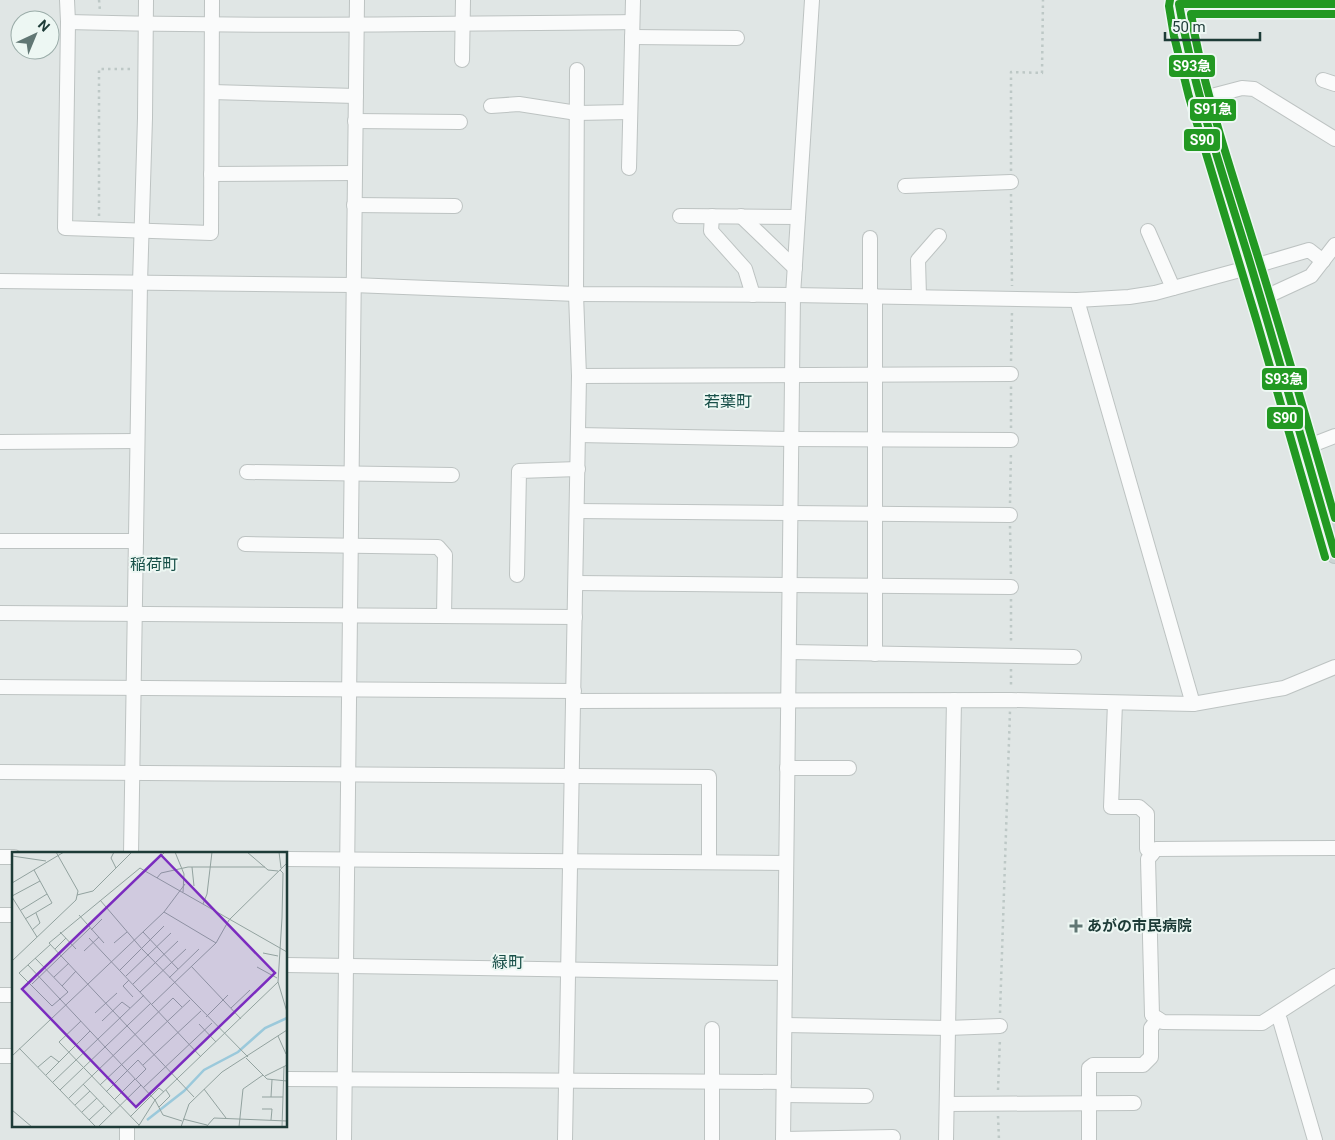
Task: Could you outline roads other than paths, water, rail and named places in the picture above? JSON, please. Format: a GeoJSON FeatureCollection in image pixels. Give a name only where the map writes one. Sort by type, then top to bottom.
{"type":"FeatureCollection","features":[{"type":"Feature","properties":{"kind":"main road"},"geometry":{"type":"LineString","coordinates":[[1335,4],[1178,2],[1181,23],[1200,99],[1261,299],[1335,554]]}},
{"type":"Feature","properties":{"kind":"street"},"geometry":{"type":"LineString","coordinates":[[67,0],[65,228],[211,233],[212,0]]}},
{"type":"Feature","properties":{"kind":"street"},"geometry":{"type":"LineString","coordinates":[[131,852],[146,0]]}},
{"type":"Feature","properties":{"kind":"street"},"geometry":{"type":"LineString","coordinates":[[344,1140],[357,0]]}},
{"type":"Feature","properties":{"kind":"street"},"geometry":{"type":"LineString","coordinates":[[462,60],[463,0]]}},
{"type":"Feature","properties":{"kind":"street"},"geometry":{"type":"LineString","coordinates":[[630,168],[634,0]]}},
{"type":"Feature","properties":{"kind":"street"},"geometry":{"type":"LineString","coordinates":[[812,0],[793,295],[783,1140],[893,1137]]}},
{"type":"Feature","properties":{"kind":"street"},"geometry":{"type":"LineString","coordinates":[[68,22],[212,25],[632,22]]}},
{"type":"Feature","properties":{"kind":"street"},"geometry":{"type":"LineString","coordinates":[[632,37],[737,38]]}},
{"type":"Feature","properties":{"kind":"street"},"geometry":{"type":"LineString","coordinates":[[566,1140],[579,376],[576,294],[577,70]]}},
{"type":"Feature","properties":{"kind":"street"},"geometry":{"type":"LineString","coordinates":[[1200,99],[1242,88],[1254,89],[1335,139]]}},
{"type":"Feature","properties":{"kind":"street"},"geometry":{"type":"LineString","coordinates":[[212,92],[356,96]]}},
{"type":"Feature","properties":{"kind":"street"},"geometry":{"type":"LineString","coordinates":[[491,106],[519,104],[576,112],[630,112]]}},
{"type":"Feature","properties":{"kind":"street"},"geometry":{"type":"LineString","coordinates":[[355,121],[460,122]]}},
{"type":"Feature","properties":{"kind":"street"},"geometry":{"type":"LineString","coordinates":[[211,174],[354,173]]}},
{"type":"Feature","properties":{"kind":"street"},"geometry":{"type":"LineString","coordinates":[[905,186],[1011,182]]}},
{"type":"Feature","properties":{"kind":"street"},"geometry":{"type":"LineString","coordinates":[[354,205],[455,206]]}},
{"type":"Feature","properties":{"kind":"street"},"geometry":{"type":"LineString","coordinates":[[680,216],[798,217]]}},
{"type":"Feature","properties":{"kind":"street"},"geometry":{"type":"LineString","coordinates":[[712,216],[711,230],[745,269],[753,295]]}},
{"type":"Feature","properties":{"kind":"street"},"geometry":{"type":"LineString","coordinates":[[740,216],[795,268]]}},
{"type":"Feature","properties":{"kind":"street"},"geometry":{"type":"LineString","coordinates":[[1148,231],[1173,288]]}},
{"type":"Feature","properties":{"kind":"street"},"geometry":{"type":"LineString","coordinates":[[919,297],[918,260],[939,236]]}},
{"type":"Feature","properties":{"kind":"street"},"geometry":{"type":"LineString","coordinates":[[870,238],[875,375],[875,654]]}},
{"type":"Feature","properties":{"kind":"street"},"geometry":{"type":"LineString","coordinates":[[1261,299],[1311,276],[1335,245]]}},
{"type":"Feature","properties":{"kind":"street"},"geometry":{"type":"LineString","coordinates":[[0,281],[353,285],[576,294],[793,295],[1077,300],[1129,297],[1155,293],[1309,250],[1323,260]]}},
{"type":"Feature","properties":{"kind":"street"},"geometry":{"type":"LineString","coordinates":[[1077,300],[1193,704]]}},
{"type":"Feature","properties":{"kind":"street"},"geometry":{"type":"LineString","coordinates":[[579,376],[1011,374]]}},
{"type":"Feature","properties":{"kind":"street"},"geometry":{"type":"LineString","coordinates":[[578,435],[791,439],[1011,440]]}},
{"type":"Feature","properties":{"kind":"street"},"geometry":{"type":"LineString","coordinates":[[1304,448],[1335,436]]}},
{"type":"Feature","properties":{"kind":"street"},"geometry":{"type":"LineString","coordinates":[[0,442],[137,441]]}},
{"type":"Feature","properties":{"kind":"street"},"geometry":{"type":"LineString","coordinates":[[517,575],[519,471],[578,469]]}},
{"type":"Feature","properties":{"kind":"street"},"geometry":{"type":"LineString","coordinates":[[247,472],[452,475]]}},
{"type":"Feature","properties":{"kind":"street"},"geometry":{"type":"LineString","coordinates":[[577,511],[1010,515]]}},
{"type":"Feature","properties":{"kind":"street"},"geometry":{"type":"LineString","coordinates":[[0,541],[136,541]]}},
{"type":"Feature","properties":{"kind":"street"},"geometry":{"type":"LineString","coordinates":[[245,544],[438,546],[445,555],[444,616]]}},
{"type":"Feature","properties":{"kind":"street"},"geometry":{"type":"LineString","coordinates":[[576,583],[1011,587]]}},
{"type":"Feature","properties":{"kind":"street"},"geometry":{"type":"LineString","coordinates":[[0,613],[575,618]]}},
{"type":"Feature","properties":{"kind":"street"},"geometry":{"type":"LineString","coordinates":[[789,652],[1074,657]]}},
{"type":"Feature","properties":{"kind":"street"},"geometry":{"type":"LineString","coordinates":[[0,687],[349,690],[788,701],[1011,700],[1193,704],[1284,688],[1335,667]]}},
{"type":"Feature","properties":{"kind":"street"},"geometry":{"type":"LineString","coordinates":[[946,1140],[954,700]]}},
{"type":"Feature","properties":{"kind":"street"},"geometry":{"type":"LineString","coordinates":[[1115,703],[1111,807],[1139,807],[1147,814],[1147,849],[1152,854]]}},
{"type":"Feature","properties":{"kind":"street"},"geometry":{"type":"LineString","coordinates":[[788,768],[849,768]]}},
{"type":"Feature","properties":{"kind":"street"},"geometry":{"type":"LineString","coordinates":[[0,772],[709,777],[708,862]]}},
{"type":"Feature","properties":{"kind":"street"},"geometry":{"type":"LineString","coordinates":[[1335,848],[1156,849],[1148,859],[1152,1015],[1163,1022],[1262,1023],[1335,976]]}},
{"type":"Feature","properties":{"kind":"street"},"geometry":{"type":"LineString","coordinates":[[288,859],[786,863]]}},
{"type":"Feature","properties":{"kind":"street"},"geometry":{"type":"LineString","coordinates":[[288,965],[785,973]]}},
{"type":"Feature","properties":{"kind":"street"},"geometry":{"type":"LineString","coordinates":[[1089,1140],[1089,1068],[1093,1064],[1143,1065],[1151,1057],[1151,1028],[1158,1019]]}},
{"type":"Feature","properties":{"kind":"street"},"geometry":{"type":"LineString","coordinates":[[1280,1020],[1315,1140]]}},
{"type":"Feature","properties":{"kind":"street"},"geometry":{"type":"LineString","coordinates":[[784,1025],[948,1028],[1000,1026]]}},
{"type":"Feature","properties":{"kind":"street"},"geometry":{"type":"LineString","coordinates":[[712,1029],[712,1140]]}},
{"type":"Feature","properties":{"kind":"street"},"geometry":{"type":"LineString","coordinates":[[288,1080],[712,1082],[866,1096]]}},
{"type":"Feature","properties":{"kind":"street"},"geometry":{"type":"LineString","coordinates":[[947,1104],[1134,1103]]}},
{"type":"Feature","properties":{"kind":"place","name":"あがの市民病院"},"geometry":{"type":"Point","coordinates":[1076,926]}},
{"type":"Feature","properties":{"kind":"district","name":"若葉町"},"geometry":{"type":"Point","coordinates":[728,401]}},
{"type":"Feature","properties":{"kind":"district","name":"稲荷町"},"geometry":{"type":"Point","coordinates":[154,564]}},
{"type":"Feature","properties":{"kind":"district","name":"緑町"},"geometry":{"type":"Point","coordinates":[508,962]}}]}
